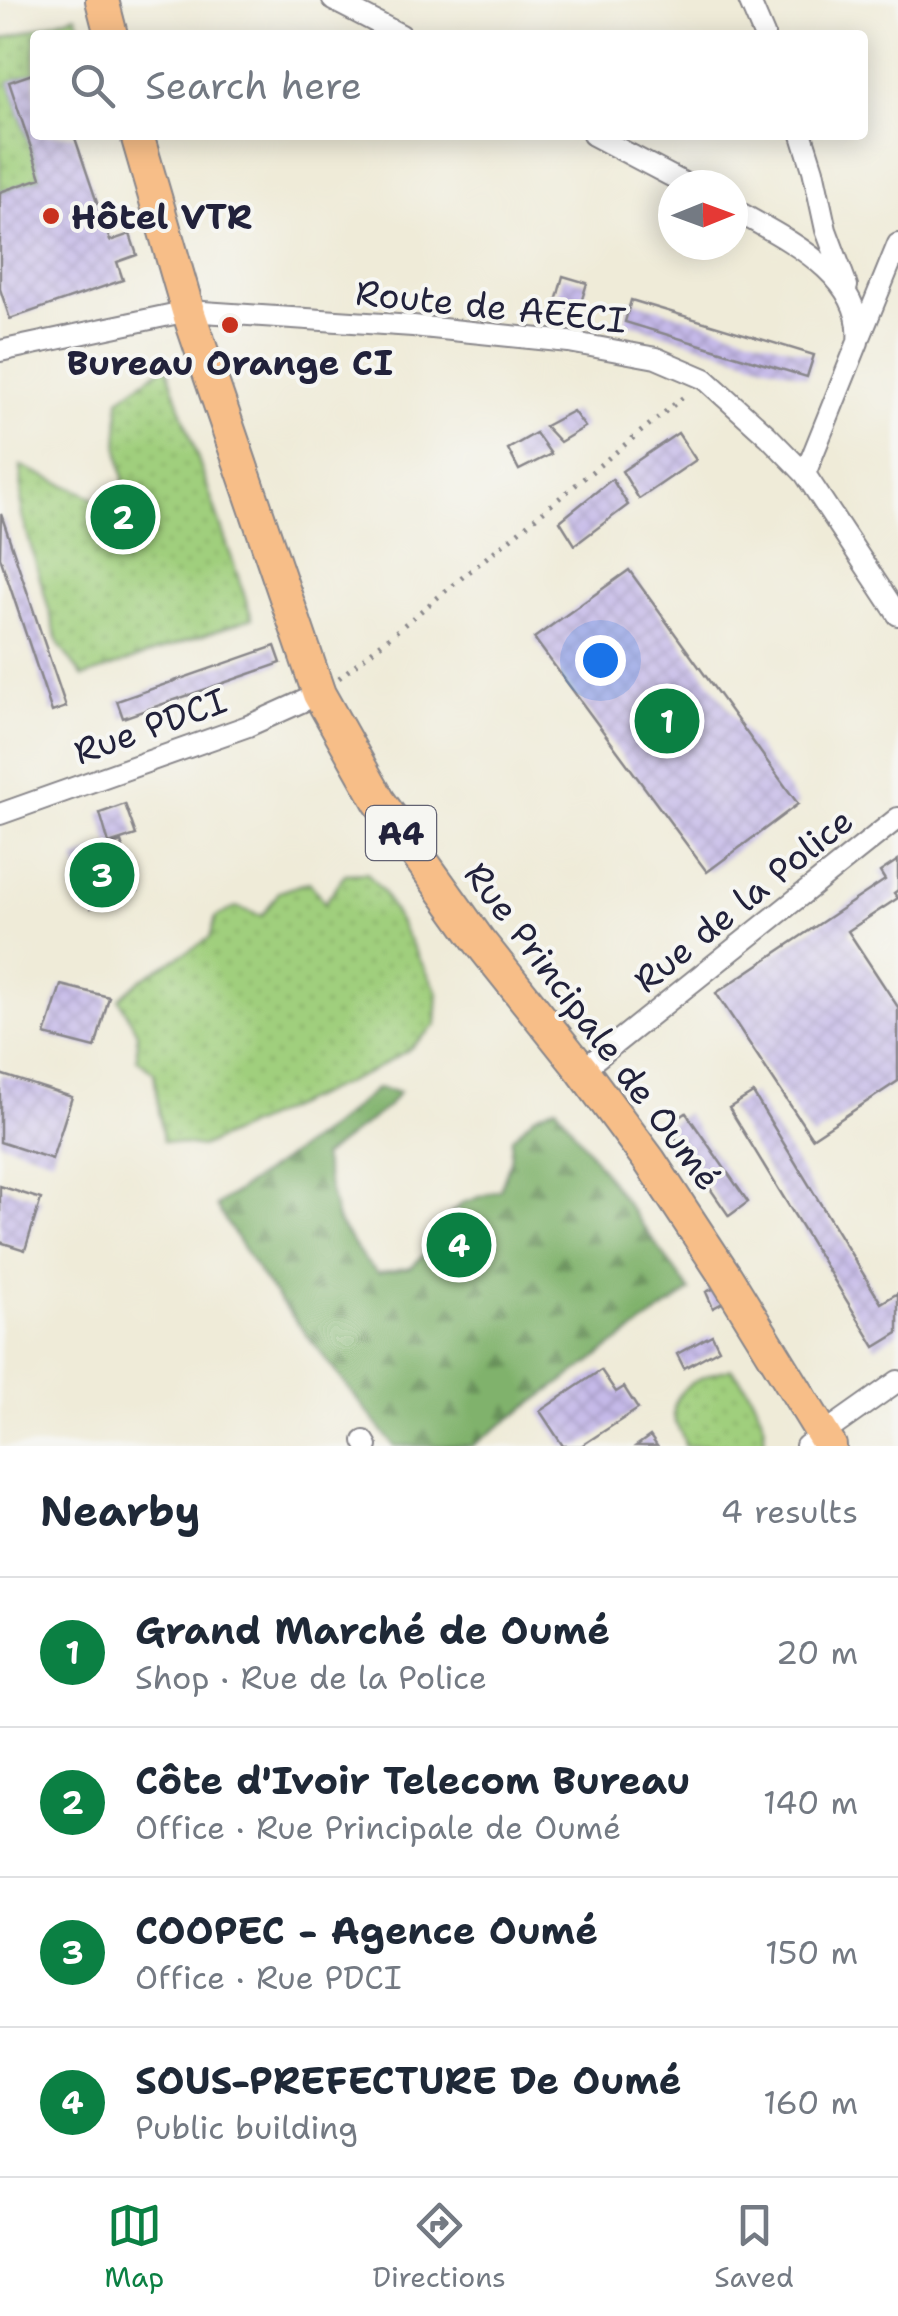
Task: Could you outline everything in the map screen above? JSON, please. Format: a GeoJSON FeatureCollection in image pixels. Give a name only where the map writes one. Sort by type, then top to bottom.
{"type":"FeatureCollection","features":[{"type":"Feature","properties":{"kind":"main road"},"geometry":{"type":"LineString","coordinates":[[102,0],[110,30]]}},
{"type":"Feature","properties":{"kind":"main road","name":"Rue Principale de Oumé"},"geometry":{"type":"LineString","coordinates":[[139,140],[188,311],[320,694],[388,815],[479,941],[649,1160],[717,1263],[820,1442]]}},
{"type":"Feature","properties":{"kind":"street"},"geometry":{"type":"LineString","coordinates":[[333,0],[391,30]]}},
{"type":"Feature","properties":{"kind":"street"},"geometry":{"type":"LineString","coordinates":[[749,0],[762,30]]}},
{"type":"Feature","properties":{"kind":"street"},"geometry":{"type":"LineString","coordinates":[[602,140],[659,170]]}},
{"type":"Feature","properties":{"kind":"street"},"geometry":{"type":"LineString","coordinates":[[804,140],[826,230],[860,325],[858,342]]}},
{"type":"Feature","properties":{"kind":"street"},"geometry":{"type":"LineString","coordinates":[[748,218],[798,247],[850,297]]}},
{"type":"Feature","properties":{"kind":"street"},"geometry":{"type":"LineString","coordinates":[[805,474],[898,244]]}},
{"type":"Feature","properties":{"kind":"street","name":"Route de AEECI"},"geometry":{"type":"LineString","coordinates":[[0,351],[188,311],[413,326],[570,342],[656,358],[705,379],[805,474],[898,615]]}},
{"type":"Feature","properties":{"kind":"street","name":"Rue PDCI"},"geometry":{"type":"LineString","coordinates":[[0,814],[248,726],[320,694]]}},
{"type":"Feature","properties":{"kind":"street","name":"Rue de la Police"},"geometry":{"type":"LineString","coordinates":[[582,1070],[898,818]]}},
{"type":"Feature","properties":{"kind":"street"},"geometry":{"type":"LineString","coordinates":[[820,1442],[898,1381]]}},
{"type":"Feature","properties":{"kind":"path"},"geometry":{"type":"LineString","coordinates":[[320,694],[705,379]]}},
{"type":"Feature","properties":{"kind":"green space"},"geometry":{"type":"Polygon","coordinates":[[[76,15],[81,30],[30,30],[76,15]]]}},
{"type":"Feature","properties":{"kind":"green space"},"geometry":{"type":"Polygon","coordinates":[[[30,30],[30,75],[9,82],[41,178],[0,192],[0,40],[30,30]]]}},
{"type":"Feature","properties":{"kind":"green space"},"geometry":{"type":"Polygon","coordinates":[[[166,365],[252,618],[83,677],[59,645],[22,515],[21,466],[84,493],[130,522],[118,447],[119,399],[166,365]]]}},
{"type":"Feature","properties":{"kind":"green space"},"geometry":{"type":"Polygon","coordinates":[[[367,873],[383,892],[438,993],[436,1025],[408,1050],[370,1072],[201,1147],[163,1141],[154,1073],[137,1059],[137,1032],[119,999],[140,980],[210,938],[216,917],[236,907],[262,916],[279,892],[309,882],[325,903],[345,874],[367,873]]]}},
{"type":"Feature","properties":{"kind":"green space"},"geometry":{"type":"Polygon","coordinates":[[[377,1088],[399,1092],[387,1107],[322,1157],[337,1220],[378,1273],[411,1267],[445,1235],[450,1214],[462,1203],[500,1190],[510,1162],[512,1138],[534,1116],[556,1106],[690,1291],[472,1446],[394,1446],[263,1279],[216,1206],[331,1127],[377,1088]]]}},
{"type":"Feature","properties":{"kind":"green space"},"geometry":{"type":"Polygon","coordinates":[[[731,1369],[756,1404],[763,1426],[763,1446],[685,1446],[674,1416],[678,1397],[701,1378],[731,1369]]]}},
{"type":"Feature","properties":{"kind":"building","name":"Hôtel VTR"},"geometry":{"type":"Polygon","coordinates":[[[30,75],[30,140],[76,140],[110,241],[130,234],[137,255],[117,262],[123,280],[10,319],[0,289],[0,192],[41,178],[9,82],[30,75]]]}},
{"type":"Feature","properties":{"kind":"building"},"geometry":{"type":"Polygon","coordinates":[[[563,276],[587,283],[579,309],[556,302],[563,276]]]}},
{"type":"Feature","properties":{"kind":"building"},"geometry":{"type":"Polygon","coordinates":[[[631,300],[814,355],[807,377],[625,322],[631,300]]]}},
{"type":"Feature","properties":{"kind":"building"},"geometry":{"type":"Polygon","coordinates":[[[573,411],[585,427],[560,442],[545,426],[573,411]]]}},
{"type":"Feature","properties":{"kind":"building"},"geometry":{"type":"Polygon","coordinates":[[[536,433],[551,454],[519,470],[508,449],[536,433]]]}},
{"type":"Feature","properties":{"kind":"building"},"geometry":{"type":"Polygon","coordinates":[[[678,433],[696,460],[639,499],[622,471],[678,433]]]}},
{"type":"Feature","properties":{"kind":"building"},"geometry":{"type":"Polygon","coordinates":[[[612,479],[628,505],[575,545],[560,521],[612,479]]]}},
{"type":"Feature","properties":{"kind":"building"},"geometry":{"type":"Polygon","coordinates":[[[1,514],[66,707],[52,712],[0,557],[1,514]]]}},
{"type":"Feature","properties":{"kind":"building"},"geometry":{"type":"Polygon","coordinates":[[[629,570],[798,804],[707,872],[534,638],[629,570]]]}},
{"type":"Feature","properties":{"kind":"building"},"geometry":{"type":"Polygon","coordinates":[[[275,646],[281,663],[123,718],[117,701],[275,646]]]}},
{"type":"Feature","properties":{"kind":"building"},"geometry":{"type":"Polygon","coordinates":[[[125,804],[136,835],[109,844],[100,813],[125,804]]]}},
{"type":"Feature","properties":{"kind":"building"},"geometry":{"type":"Polygon","coordinates":[[[121,842],[138,891],[91,908],[74,859],[121,842]]]}},
{"type":"Feature","properties":{"kind":"building"},"geometry":{"type":"Polygon","coordinates":[[[898,860],[898,890],[894,893],[898,898],[848,931],[898,1007],[898,1081],[812,1138],[716,993],[885,880],[880,872],[898,860]]]}},
{"type":"Feature","properties":{"kind":"building"},"geometry":{"type":"Polygon","coordinates":[[[61,985],[109,997],[95,1048],[45,1035],[61,985]]]}},
{"type":"Feature","properties":{"kind":"building"},"geometry":{"type":"Polygon","coordinates":[[[0,1074],[72,1097],[52,1159],[0,1142],[0,1074]]]}},
{"type":"Feature","properties":{"kind":"building"},"geometry":{"type":"Polygon","coordinates":[[[753,1093],[881,1303],[898,1293],[898,1333],[875,1347],[729,1108],[753,1093]]]}},
{"type":"Feature","properties":{"kind":"building"},"geometry":{"type":"Polygon","coordinates":[[[686,1113],[748,1202],[729,1216],[667,1126],[686,1113]]]}},
{"type":"Feature","properties":{"kind":"building"},"geometry":{"type":"Polygon","coordinates":[[[0,1186],[41,1199],[25,1250],[0,1242],[0,1186]]]}},
{"type":"Feature","properties":{"kind":"building"},"geometry":{"type":"Polygon","coordinates":[[[722,1285],[728,1300],[713,1308],[706,1292],[722,1285]]]}},
{"type":"Feature","properties":{"kind":"building"},"geometry":{"type":"Polygon","coordinates":[[[712,1335],[719,1349],[684,1368],[677,1354],[712,1335]]]}},
{"type":"Feature","properties":{"kind":"building"},"geometry":{"type":"Polygon","coordinates":[[[601,1370],[616,1392],[624,1387],[638,1409],[581,1446],[563,1446],[540,1411],[601,1370]]]}},
{"type":"Feature","properties":{"kind":"building"},"geometry":{"type":"Polygon","coordinates":[[[650,1436],[657,1446],[636,1446],[650,1436]]]}},
{"type":"Feature","properties":{"kind":"place","name":"Hôtel VTR"},"geometry":{"type":"Point","coordinates":[51,216]}},
{"type":"Feature","properties":{"kind":"place","name":"Bureau Orange CI"},"geometry":{"type":"Point","coordinates":[230,325]}},
{"type":"Feature","properties":{"kind":"place","name":"Côte d'Ivoir Telecom Bureau"},"geometry":{"type":"Point","coordinates":[123,517]}},
{"type":"Feature","properties":{"kind":"place","name":"Grand Marché de Oumé"},"geometry":{"type":"Point","coordinates":[667,721]}},
{"type":"Feature","properties":{"kind":"place","name":"COOPEC - Agence Oumé"},"geometry":{"type":"Point","coordinates":[102,875]}},
{"type":"Feature","properties":{"kind":"place","name":"SOUS-PREFECTURE De Oumé"},"geometry":{"type":"Point","coordinates":[459,1245]}}]}
